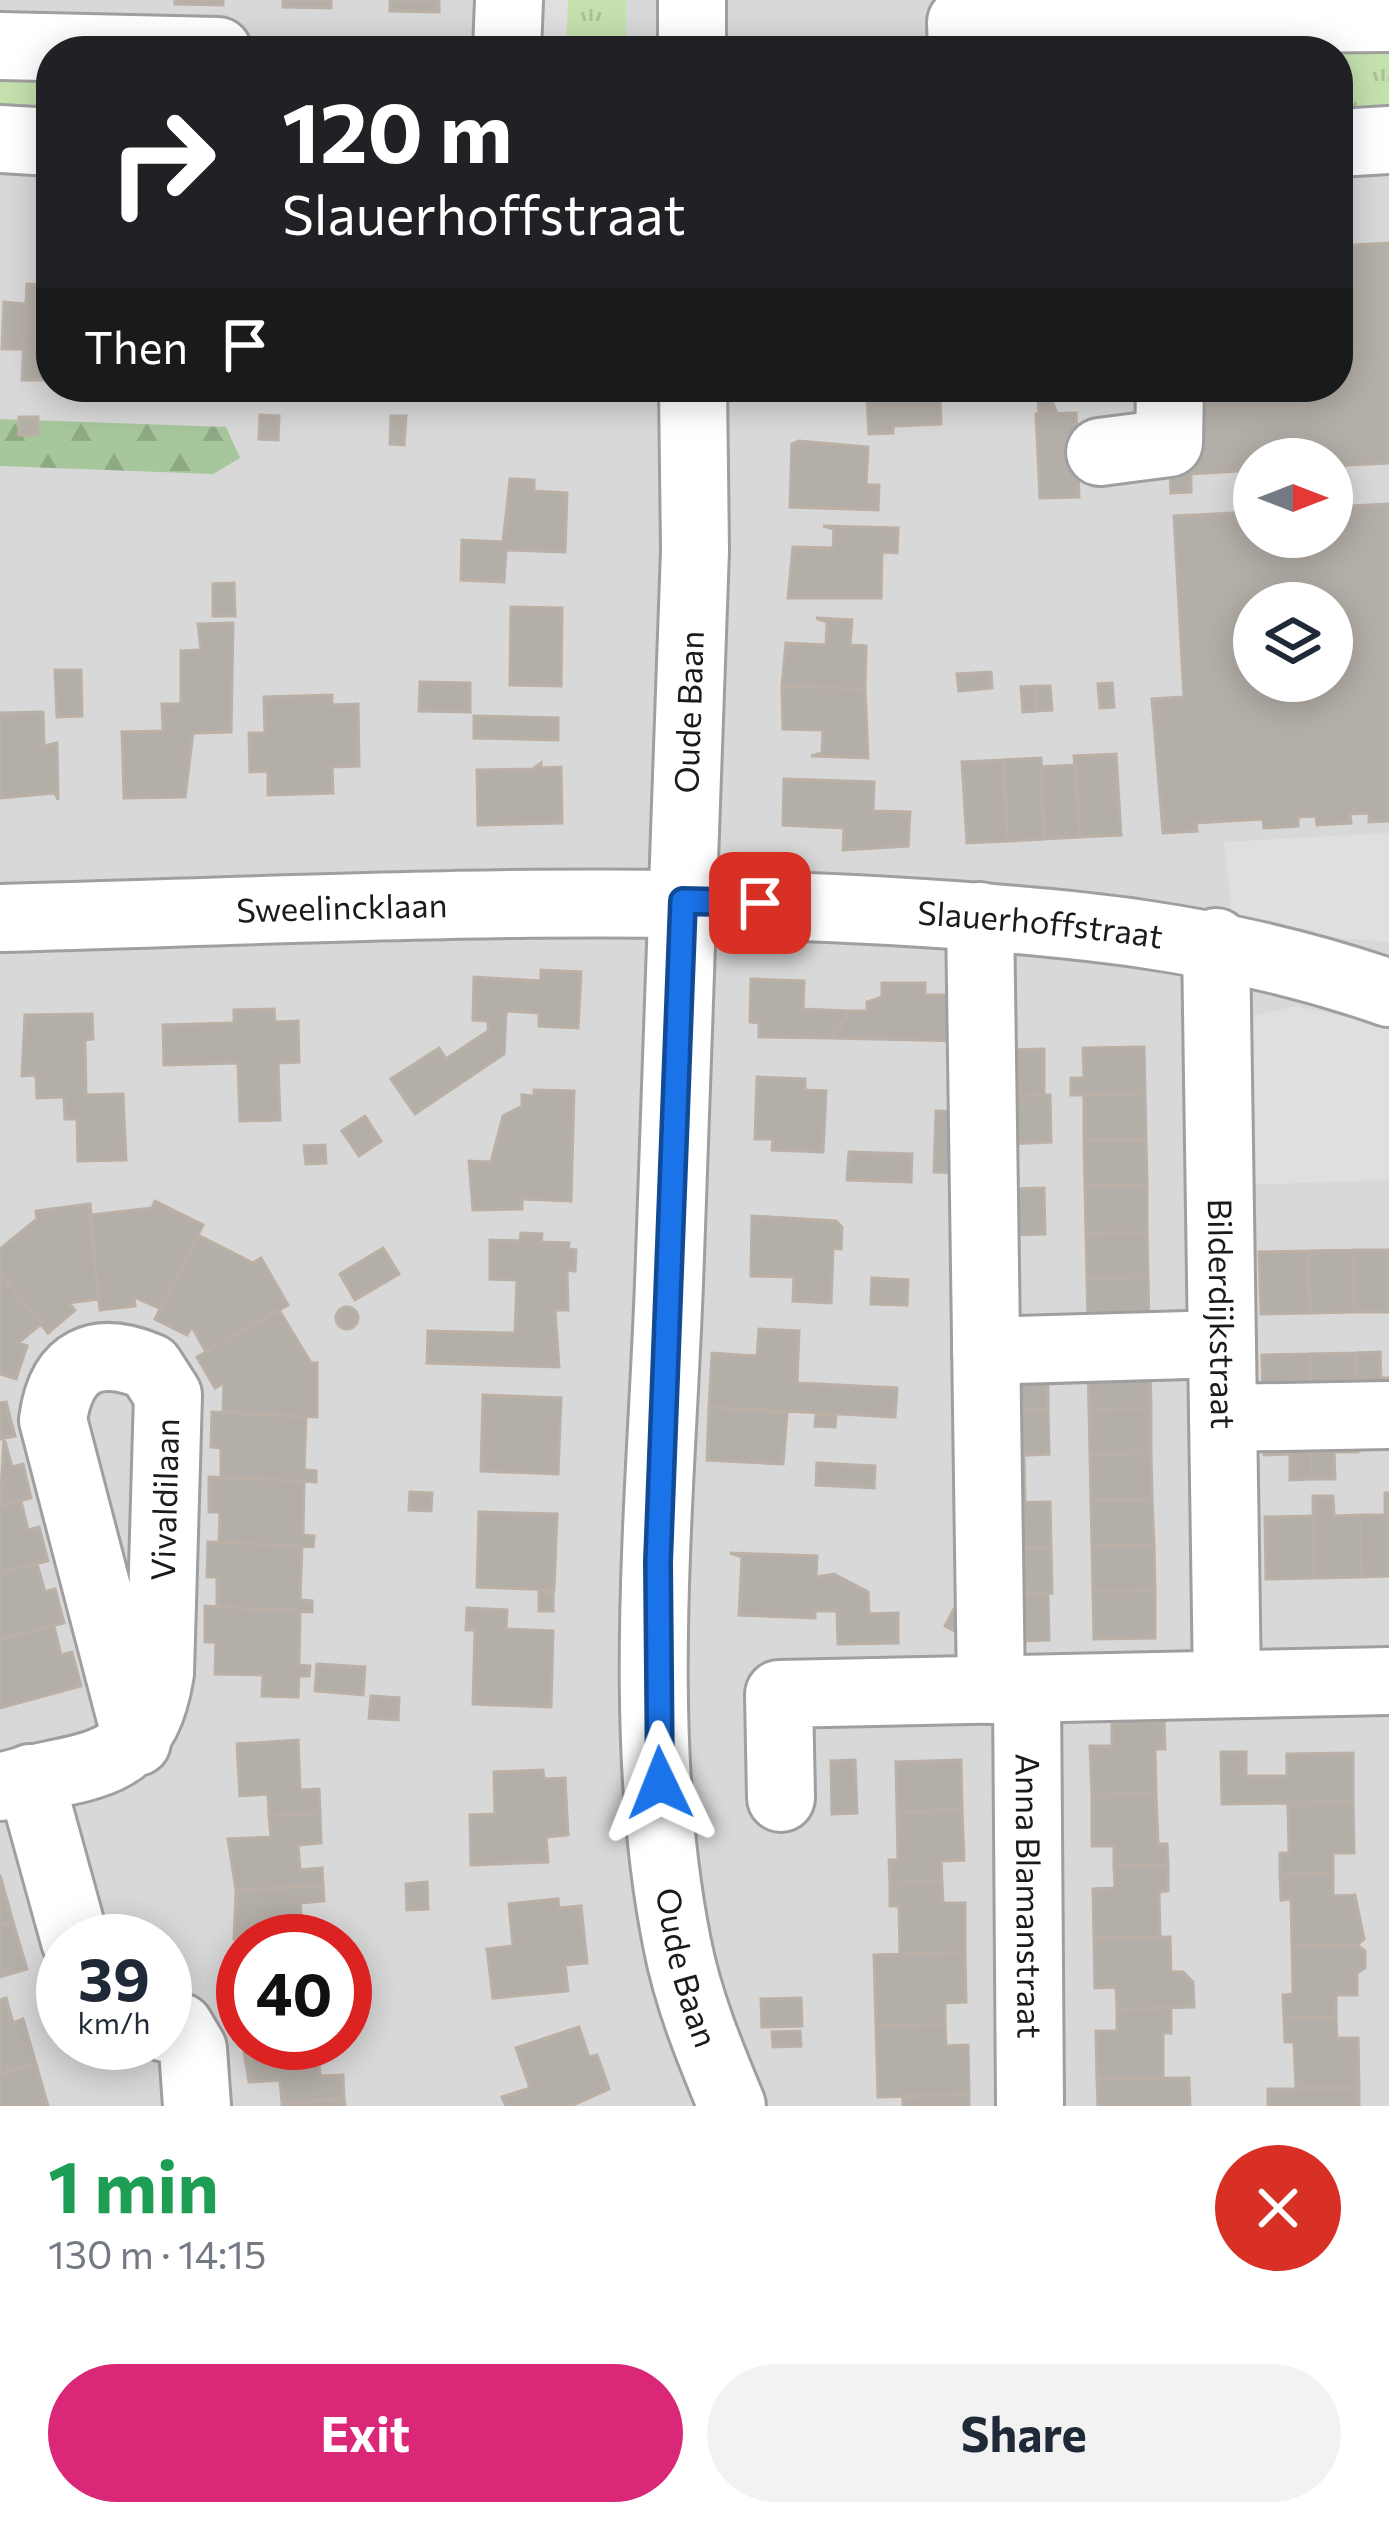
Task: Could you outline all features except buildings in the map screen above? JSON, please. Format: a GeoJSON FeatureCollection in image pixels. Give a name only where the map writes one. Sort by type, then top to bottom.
{"type":"FeatureCollection","features":[{"type":"Feature","properties":{"kind":"street"},"geometry":{"type":"LineString","coordinates":[[508,36],[509,0]]}},
{"type":"Feature","properties":{"kind":"street"},"geometry":{"type":"LineString","coordinates":[[692,0],[692,36]]}},
{"type":"Feature","properties":{"kind":"street"},"geometry":{"type":"LineString","coordinates":[[962,36],[962,22],[1315,24],[1389,18]]}},
{"type":"Feature","properties":{"kind":"street"},"geometry":{"type":"LineString","coordinates":[[0,46],[36,47]]}},
{"type":"Feature","properties":{"kind":"street"},"geometry":{"type":"LineString","coordinates":[[0,140],[36,141]]}},
{"type":"Feature","properties":{"kind":"street"},"geometry":{"type":"LineString","coordinates":[[1353,142],[1389,140]]}},
{"type":"Feature","properties":{"kind":"street","name":"Oude Baan"},"geometry":{"type":"LineString","coordinates":[[693,402],[695,550],[659,1539],[657,1744],[664,1860],[677,1944],[699,2026],[732,2106]]}},
{"type":"Feature","properties":{"kind":"street"},"geometry":{"type":"LineString","coordinates":[[1100,452],[1169,443],[1170,402]]}},
{"type":"Feature","properties":{"kind":"street","name":"Slauerhoffstraat"},"geometry":{"type":"LineString","coordinates":[[683,901],[980,916],[1216,942],[1389,993]]}},
{"type":"Feature","properties":{"kind":"street","name":"Sweelincklaan"},"geometry":{"type":"LineString","coordinates":[[0,918],[683,901]]}},
{"type":"Feature","properties":{"kind":"street","name":"Anna Blamanstraat"},"geometry":{"type":"LineString","coordinates":[[980,916],[986,1351],[1030,2106]]}},
{"type":"Feature","properties":{"kind":"street","name":"Bilderdijkstraat"},"geometry":{"type":"LineString","coordinates":[[1216,942],[1227,1684]]}},
{"type":"Feature","properties":{"kind":"street"},"geometry":{"type":"LineString","coordinates":[[986,1351],[1222,1344]]}},
{"type":"Feature","properties":{"kind":"street","name":"Vivaldilaan"},"geometry":{"type":"LineString","coordinates":[[101,1354],[150,1367],[168,1395],[160,1673],[154,1714],[137,1742],[53,1420],[57,1389],[79,1364],[101,1354]]}},
{"type":"Feature","properties":{"kind":"street"},"geometry":{"type":"LineString","coordinates":[[1223,1418],[1389,1415]]}},
{"type":"Feature","properties":{"kind":"street"},"geometry":{"type":"LineString","coordinates":[[781,1798],[778,1694],[1389,1681]]}},
{"type":"Feature","properties":{"kind":"street"},"geometry":{"type":"LineString","coordinates":[[65,1914],[15,1782],[110,1759],[137,1742]]}},
{"type":"Feature","properties":{"kind":"street"},"geometry":{"type":"LineString","coordinates":[[192,2048],[197,2106]]}},
{"type":"Feature","properties":{"kind":"shaded area"},"geometry":{"type":"Polygon","coordinates":[[[0,0],[1389,0],[1389,2106],[0,2106],[0,0]]]}},
{"type":"Feature","properties":{"kind":"shaded area"},"geometry":{"type":"Polygon","coordinates":[[[531,0],[568,0],[567,36],[530,36],[531,0]]]}},
{"type":"Feature","properties":{"kind":"shaded area"},"geometry":{"type":"Polygon","coordinates":[[[1389,833],[1389,942],[1336,938],[1232,914],[1224,842],[1389,833]]]}},
{"type":"Feature","properties":{"kind":"shaded area"},"geometry":{"type":"Polygon","coordinates":[[[1295,1006],[1389,1026],[1389,1180],[1237,1185],[1248,1018],[1295,1006]]]}},
{"type":"Feature","properties":{"kind":"green space"},"geometry":{"type":"Polygon","coordinates":[[[568,0],[626,0],[626,36],[567,36],[568,0]]]}},
{"type":"Feature","properties":{"kind":"green space"},"geometry":{"type":"Polygon","coordinates":[[[1389,41],[1389,123],[1353,126],[1353,47],[1389,41]]]}},
{"type":"Feature","properties":{"kind":"green space"},"geometry":{"type":"Polygon","coordinates":[[[0,68],[36,69],[36,123],[0,122],[0,68]]]}},
{"type":"Feature","properties":{"kind":"green space"},"geometry":{"type":"Polygon","coordinates":[[[0,419],[226,427],[240,458],[213,474],[0,466],[0,419]]]}},
{"type":"Feature","properties":{"kind":"route"},"geometry":{"type":"LineString","coordinates":[[660,1783],[658,1562],[683,901],[760,903]]}}]}
